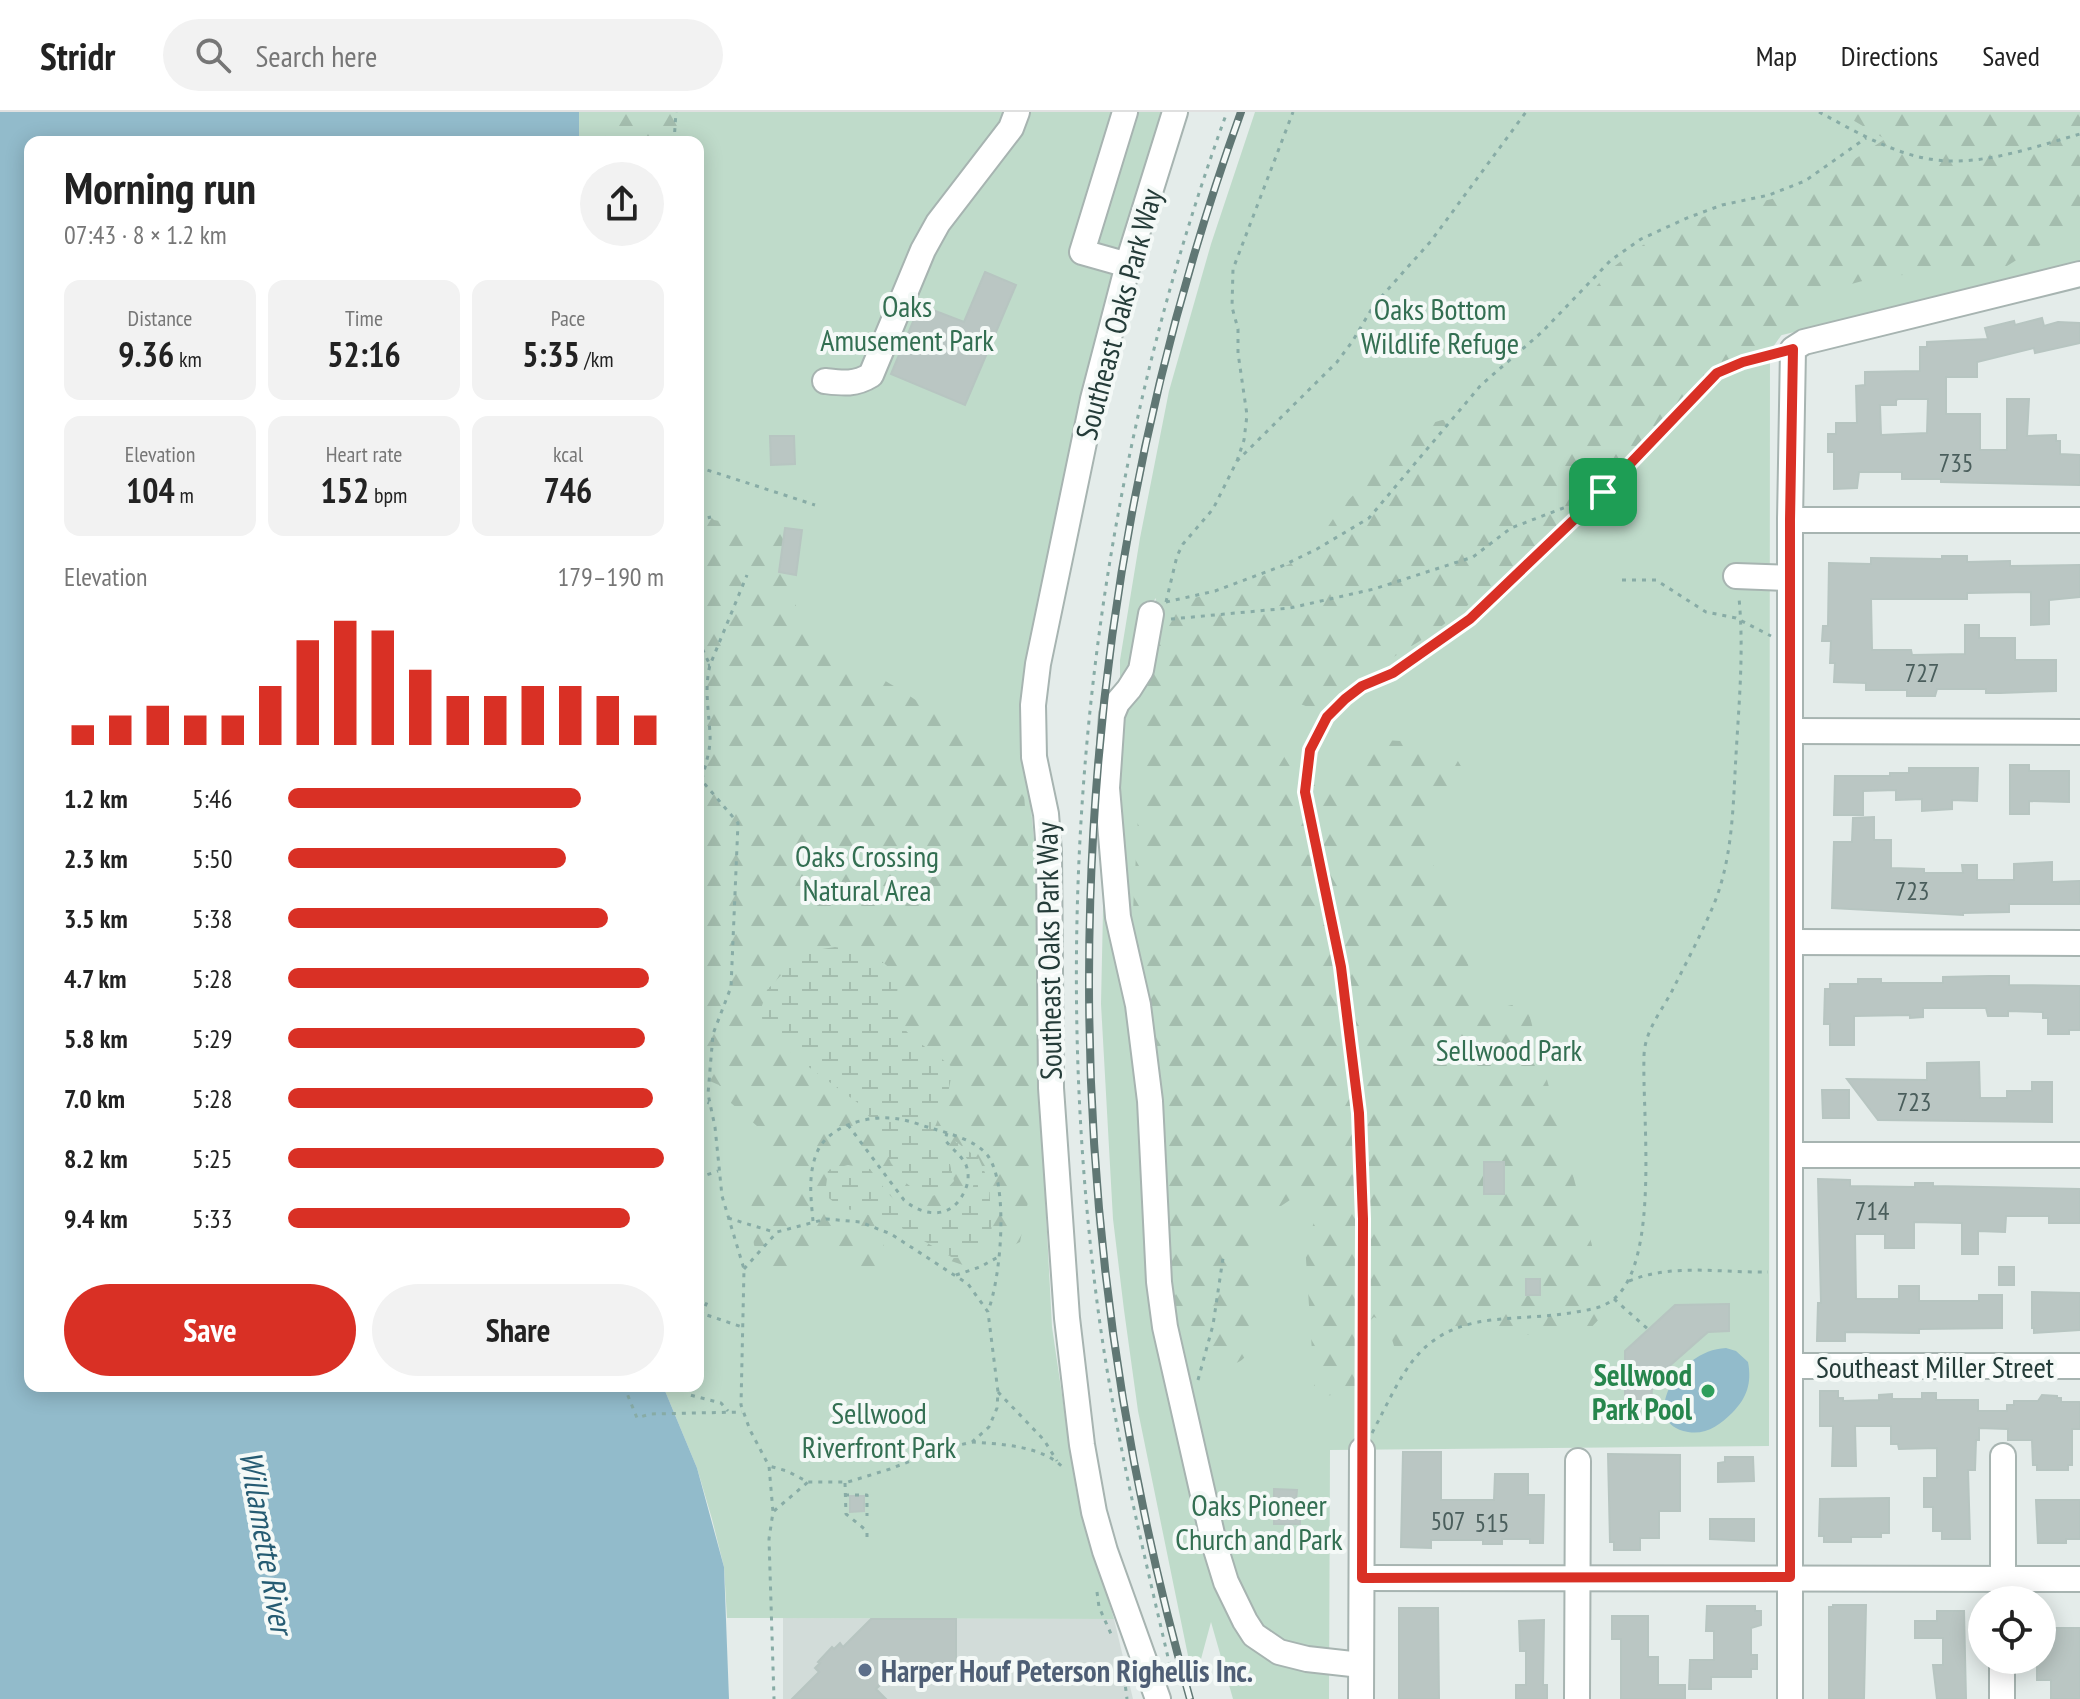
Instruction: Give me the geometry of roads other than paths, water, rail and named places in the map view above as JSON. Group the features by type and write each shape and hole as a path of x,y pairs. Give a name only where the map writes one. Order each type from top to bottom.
{"street":[{"path":"825,381 849,383 871,375 923,250 938,223 1006,136 1017,112"},
{"path":"1125,112 1082,252 1128,265"},
{"name":"Southeast Oaks Park Way","path":"1158,1699 1105,1551 1094,1512 1082,1445 1067,1318 1051,1088 1049,852 1046,814 1035,767 1033,720 1038,664 1078,461 1128,265 1175,112"},
{"path":"1790,1699 1790,520 1793,349 1804,342 2080,274"},
{"path":"1790,520 2080,520"},
{"path":"1736,576 1790,578"},
{"path":"1159,608 1141,670 1112,715 1107,788 1118,917 1138,1005 1150,1101 1159,1282 1165,1327 1214,1543 1226,1582 1245,1621 1254,1635 1279,1652 1307,1659 1361,1665"},
{"path":"1790,731 2080,732"},
{"path":"1790,942 2080,943"},
{"path":"1790,1155 2080,1155"},
{"name":"Southeast Miller Street","path":"1790,1366 2080,1366"},
{"path":"1361,1699 1362,1450"},
{"path":"2003,1456 2003,1586"},
{"path":"1577,1699 1578,1461"},
{"path":"1362,1578 1790,1577 1968,1588"},
{"path":"2031,1586 2080,1579"},
{"path":"2002,1674 2002,1699"}],"water":[{"name":"Willamette River","path":"0,112 579,112 579,136 24,136 24,1392 665,1392 697,1468 724,1567 729,1699 0,1699"},
{"name":"Sellwood Park Pool","path":"1726,1348 1736,1351 1748,1362 1749,1383 1741,1402 1723,1421 1707,1430 1695,1433 1673,1426 1666,1416 1665,1402 1679,1373 1708,1352"}],"railway":[{"path":"1190,1699 1142,1501 1109,1302 1092,1101 1090,901 1104,701 1134,503 1180,306 1241,112"}],"place":[{"name":"Sellwood Park Pool","path":"1708,1391"},
{"name":"Harper Houf Peterson Righellis Inc.","path":"865,1670"}],"park label":[{"name":"Oaks Amusement Park","path":"907,322"},
{"name":"Oaks Bottom Wildlife Refuge","path":"1440,325"},
{"name":"Oaks Crossing Natural Area","path":"867,872"},
{"name":"Sellwood Park","path":"1509,1049"},
{"name":"Sellwood Riverfront Park","path":"879,1429"},
{"name":"Oaks Pioneer Church and Park","path":"1259,1521"}]}
